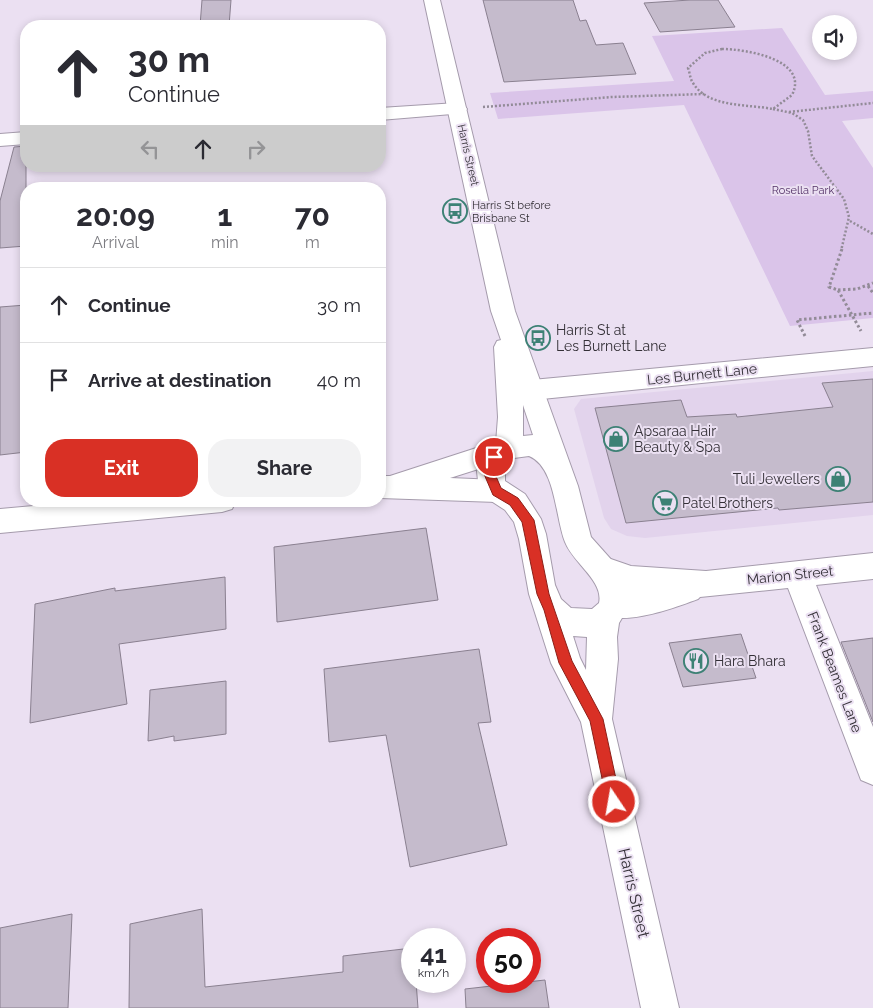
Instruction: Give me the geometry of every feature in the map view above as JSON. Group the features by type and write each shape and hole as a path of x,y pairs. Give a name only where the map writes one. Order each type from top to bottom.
{"main road":[{"name":"Harris Street","path":"432,0 503,311 532,390 580,544 605,570 614,589 602,637 604,659 596,719"},
{"path":"386,114 458,109"},
{"path":"0,140 20,138"},
{"name":"Harris Street","path":"503,311 511,417 505,449"},
{"name":"Les Burnett Lane","path":"532,390 818,362 869,348"},
{"path":"386,487 434,471 470,462 505,449 531,446 540,447 555,461"},
{"path":"386,487 497,491 490,474 490,465 494,457 505,449"},
{"name":"Harris Street","path":"497,491 514,501 528,520 543,594 550,610 566,663 596,719 660,1008"},
{"path":"0,521 155,507"},
{"name":"Marion Street","path":"605,570 631,579 706,584 873,566"},
{"name":"Frank Beames Lane","path":"798,575 873,768"},
{"name":"Marion Street","path":"550,610 565,621 592,623 609,612 665,598 706,584"}],"path":[{"path":"705,94 693,83 688,68 696,58 712,50 730,49 762,54 786,65 794,76 795,89 791,97 772,108"},
{"path":"458,109 612,97 705,94 732,103 772,108 798,115 804,121 811,156 837,186 848,205 850,221 828,287 838,290 873,284"},
{"path":"788,112 873,103"},
{"path":"850,221 873,234"},
{"path":"868,286 873,293"},
{"path":"838,290 869,348"},
{"path":"818,362 797,320 873,313"}],"shaded area":[{"path":"873,371 873,515 645,538 627,536 611,529 604,518 574,409 581,399"}],"green space":[{"name":"Rosella Park","path":"782,28 825,95 873,91 873,118 842,121 873,168 873,318 790,326 684,105 498,119 490,93 674,81 652,36"}],"building":[{"path":"202,0 231,0 229,20 200,20"},
{"path":"483,0 573,0 580,21 586,20 596,45 623,43 636,74 504,82"},
{"path":"718,0 735,27 660,32 644,3"},
{"path":"20,146 20,172 26,172 26,182 20,182 20,246 0,248 0,201 14,147"},
{"path":"20,305 20,453 0,455 0,307"},
{"path":"873,379 873,502 779,510 778,508 626,523 595,408 681,400 687,417 736,414 737,417 833,407 822,383"},
{"path":"426,528 438,600 277,622 274,547"},
{"path":"225,577 226,629 119,644 127,704 30,723 35,604 115,588 115,591"},
{"path":"741,634 756,678 683,687 669,643"},
{"path":"873,638 873,722 841,642"},
{"path":"479,649 491,722 478,723 507,845 410,867 386,735 329,742 324,669"},
{"path":"226,681 226,734 174,741 174,736 148,741 150,690"},
{"path":"202,909 205,987 343,972 343,956 401,949 401,993 417,993 418,1008 129,1008 130,924"},
{"path":"72,914 68,1008 0,1008 0,928"},
{"path":"541,980 545,980 549,1008 466,1008 466,989 476,988 476,993 541,993"}],"place":[{"name":"Harris St before Brisbane St","path":"455,211"},
{"name":"Harris St at Les Burnett Lane","path":"538,338"},
{"name":"Apsaraa Hair Beauty & Spa","path":"616,439"},
{"name":"Tuli Jewellers","path":"838,479"},
{"name":"Patel Brothers","path":"665,503"},
{"name":"Hara Bhara","path":"696,661"}],"route":[{"path":"494,457 490,465 492,482 497,491 514,501 528,520 543,594 550,610 566,663 596,719 614,802"}]}
